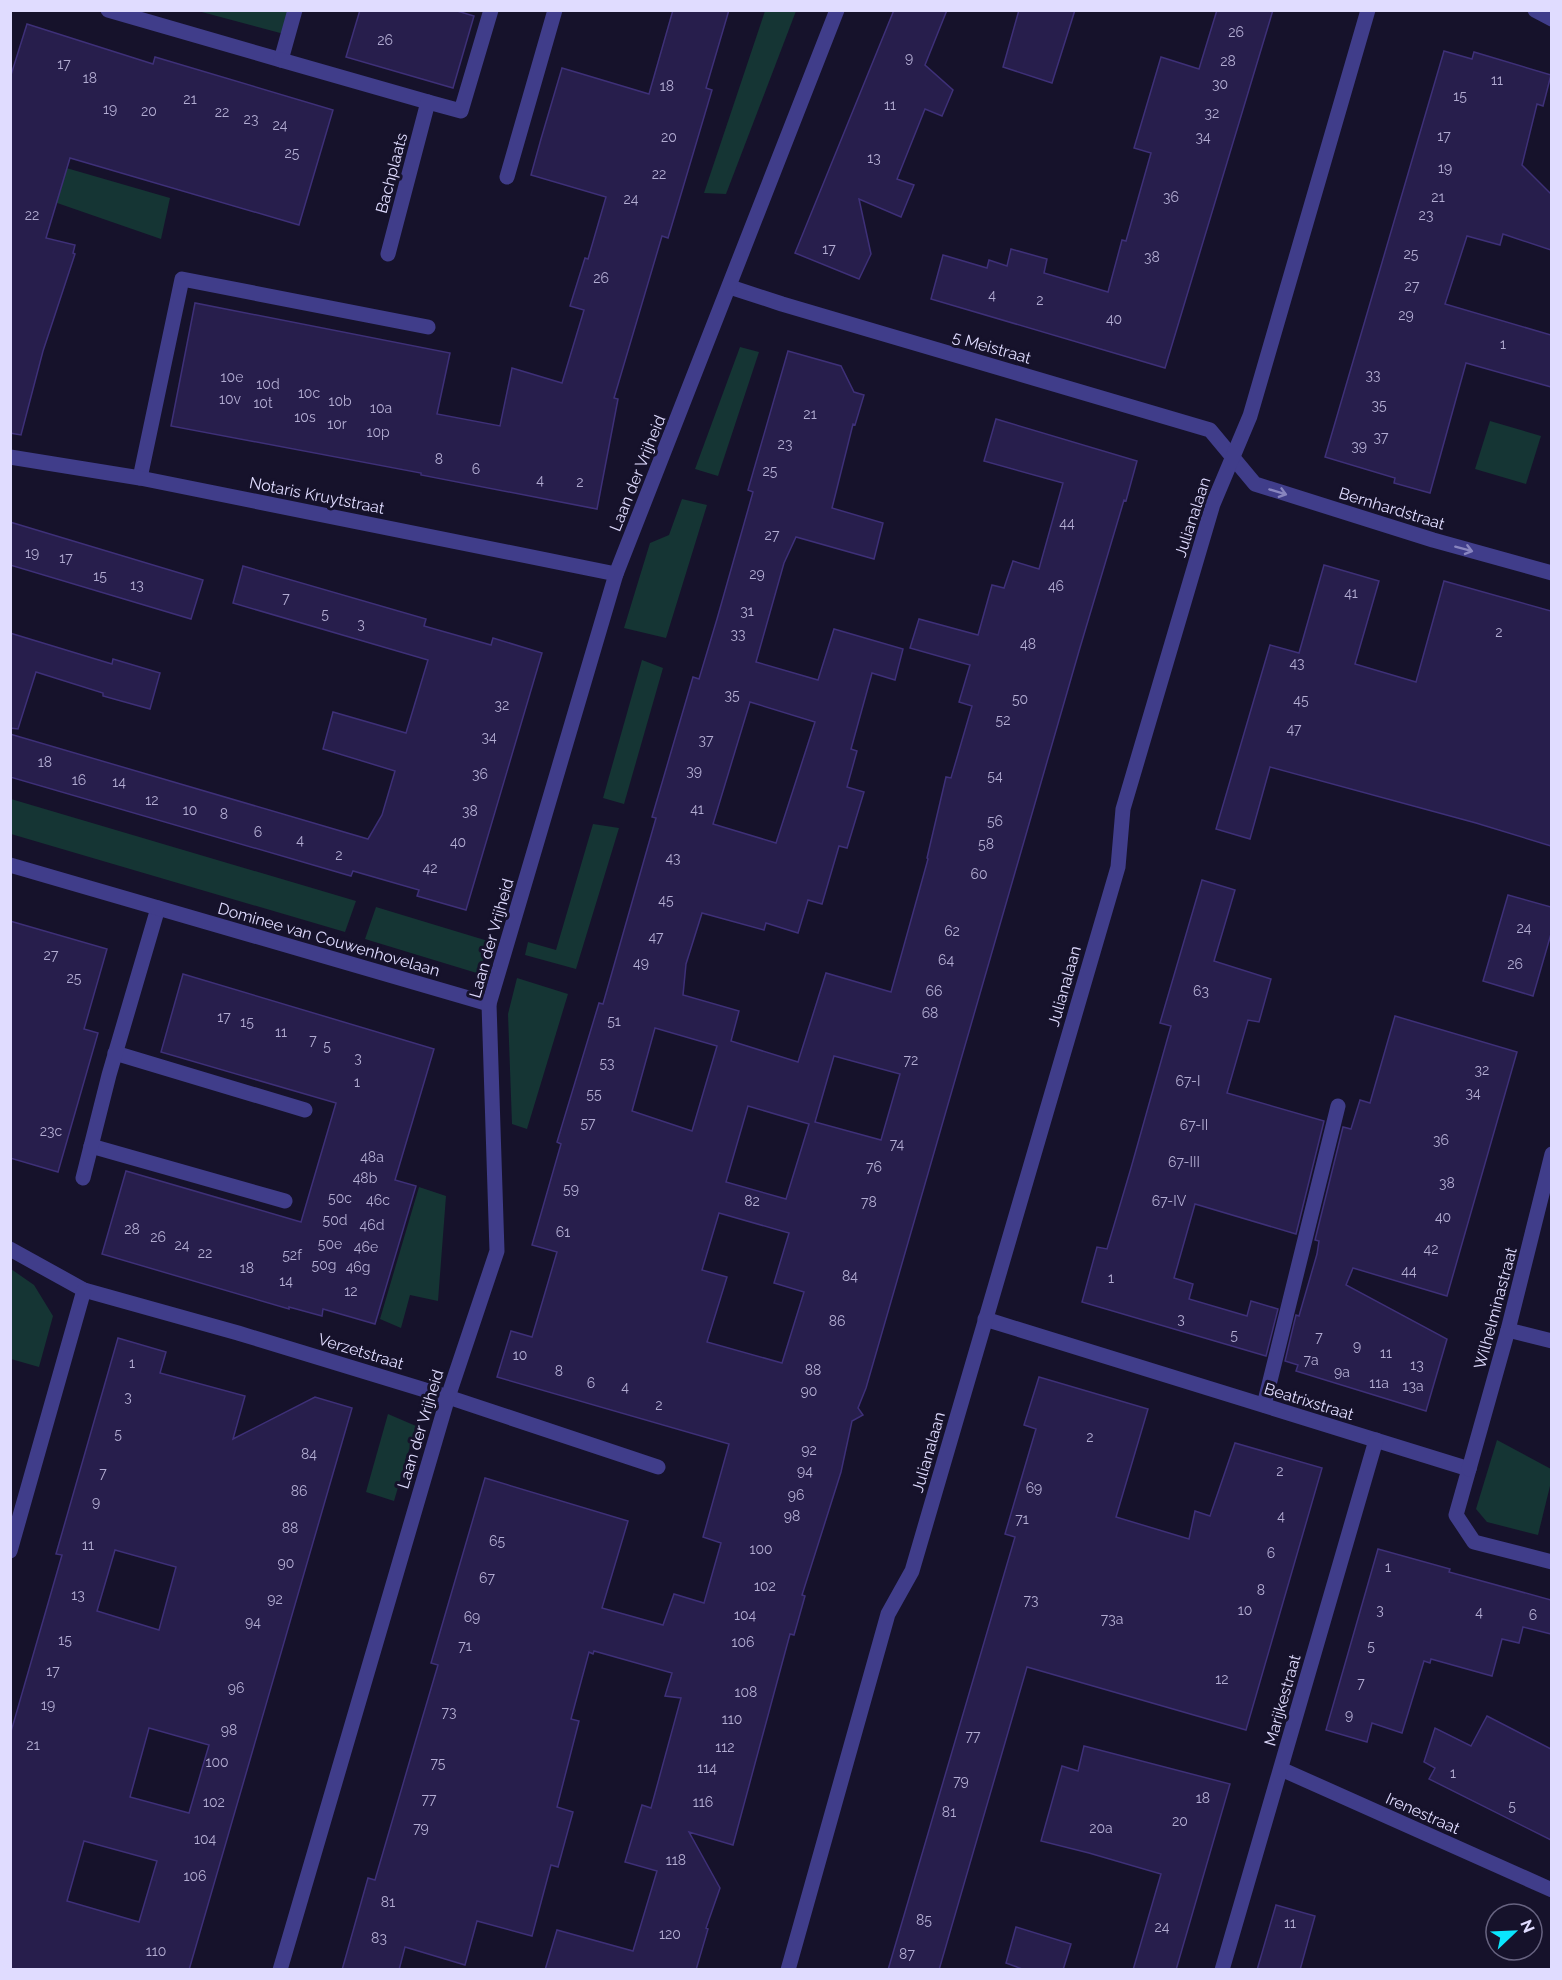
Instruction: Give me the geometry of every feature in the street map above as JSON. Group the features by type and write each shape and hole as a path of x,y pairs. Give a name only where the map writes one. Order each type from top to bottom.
{"street":[{"path":"108,10 461,111 491,10"},
{"path":"281,60 295,10"},
{"path":"507,177 555,10"},
{"name":"Laan der Vrijheid","path":"280,1970 448,1397 497,1251 489,1004 616,574 837,10"},
{"name":"Julianalaan","path":"788,1970 888,1614 912,1571 1118,867 1123,809 1213,504 1250,416 1368,10"},
{"path":"1535,10 1551,19"},
{"name":"Bachplaats","path":"388,254 428,102"},
{"path":"140,478 182,279 428,327"},
{"name":"5 Meistraat","path":"730,287 1210,430 1233,458"},
{"name":"Notaris Kruytstraat","path":"10,457 140,478 616,574"},
{"name":"Bernhardstraat","path":"1233,458 1255,484 1433,540 1551,573"},
{"name":"Dominee van Couwenhovelaan","path":"10,865 489,1004"},
{"path":"83,1178 115,1053 158,908"},
{"path":"115,1053 305,1110"},
{"path":"1264,1405 1338,1106"},
{"path":"91,1146 285,1200"},
{"name":"Wilhelminastraat","path":"1469,1469 1547,1193 1551,1154"},
{"name":"Verzetstraat","path":"10,1249 84,1290 238,1333 448,1397 658,1467"},
{"path":"10,1551 84,1290"},
{"name":"Beatrixstraat","path":"986,1319 1469,1469"},
{"path":"1508,1330 1551,1341"},
{"name":"Marijkestraat","path":"1222,1970 1376,1440"},
{"path":"1469,1469 1456,1515 1474,1542 1551,1562"},
{"name":"Irenestraat","path":"1281,1769 1551,1890"}],"green space":[{"path":"198,11 290,11 284,34"},
{"path":"765,11 796,11 726,194 704,193"},
{"path":"11,152 170,198 161,239 11,187"},
{"path":"740,347 759,352 718,476 695,469"},
{"path":"1490,421 1541,436 1526,484 1475,469"},
{"path":"682,499 707,505 666,638 624,628 650,543 669,535"},
{"path":"642,660 663,668 624,804 603,798"},
{"path":"10,799 356,901 345,932 11,834"},
{"path":"593,824 619,828 576,969 525,955 528,942 556,950"},
{"path":"376,907 488,941 480,974 365,939"},
{"path":"517,978 568,994 527,1129 512,1124 508,1014"},
{"path":"419,1187 446,1196 438,1301 410,1295 401,1328 380,1319"},
{"path":"11,1269 34,1285 53,1316 39,1367 11,1359"},
{"path":"388,1414 416,1426 394,1501 366,1492"},
{"path":"1497,1440 1551,1469 1551,1482 1538,1535 1487,1522 1476,1509"}],"building":[{"path":"360,10 454,10 474,16 453,88 346,57"},
{"path":"673,10 729,10 706,88 712,90 668,238 662,236 614,398 618,399 597,509 171,426 195,303 450,353 437,414 500,426 512,368 562,383 584,310 570,306 585,258 588,259 606,197 531,175 562,68 649,94"},
{"path":"894,10 947,10 925,65 953,90 942,116 925,109 897,179 914,185 901,217 859,199 871,254 859,279 795,253"},
{"path":"1019,10 1075,10 1052,83 1003,67"},
{"path":"1217,10 1273,10 1165,368 931,299 943,255 987,268 989,260 1007,266 1011,249 1047,259 1044,273 1108,292 1122,240 1126,241 1151,153 1134,148 1161,57 1199,69"},
{"path":"27,24 153,64 155,57 333,110 299,225 70,158 46,238 75,245 73,253 75,254 43,351 21,435 10,433 10,78"},
{"path":"1444,51 1472,59 1474,52 1551,75 1543,106 1537,104 1522,165 1551,194 1551,250 1503,234 1500,245 1467,236 1445,304 1551,335 1551,387 1466,363 1430,493 1394,483 1395,478 1325,457"},
{"path":"788,351 841,366 854,392 864,395 855,425 853,424 832,508 883,523 874,559 796,537 784,563 756,662 818,680 834,629 903,649 895,680 872,673 851,749 857,751 847,787 864,792 847,848 839,846 822,904 808,900 798,933 766,923 764,930 702,913 686,964 683,995 739,1011 731,1041 798,1062 826,973 891,992 928,859 946,777 951,778 972,706 959,702 970,665 910,648 919,619 978,635 992,585 1004,588 1013,561 1039,569 1063,483 984,461 996,419 1137,461 1079,651 866,1388 858,1408 863,1415 852,1421 841,1472 802,1595 805,1596 794,1635 790,1634 733,1845 689,1832 720,1888 706,1928 708,1929 696,1970 545,1970 557,1930 633,1951 657,1871 625,1862 642,1805 651,1808 681,1698 665,1696 672,1673 594,1651 593,1654 589,1652 571,1719 579,1721 557,1807 573,1812 558,1867 551,1865 532,1936 477,1921 465,1965 405,1947 399,1970 342,1970 368,1878 375,1880 438,1665 431,1663 485,1478 628,1521 602,1608 663,1625 674,1594 704,1603 721,1543 703,1537 729,1444 497,1377 511,1331 532,1337 557,1252 532,1245 561,1144 557,1142 599,1003 603,1004 656,818 652,817 693,677 699,679 717,619 753,492 748,490","holes":["750,702 815,722 776,843 713,824","655,1028 717,1046 692,1131 632,1111","834,1056 900,1074 881,1140 815,1122","748,1106 809,1124 786,1199 726,1182","719,1213 789,1233 774,1283 804,1292 782,1363 707,1342 727,1277 702,1270"]},
{"path":"10,522 203,580 191,619 10,565"},
{"path":"1324,565 1379,581 1355,664 1416,682 1444,581 1551,611 1551,846 1476,823 1270,767 1250,839 1216,829 1270,645 1299,653"},
{"path":"243,566 426,619 424,626 491,645 493,638 542,653 466,910 417,896 419,890 353,871 351,876 10,777 10,734 368,839 382,815 395,771 323,749 333,712 406,733 428,660 233,603"},
{"path":"10,633 112,664 113,659 160,673 150,709 103,696 103,693 36,672 18,729 10,728"},
{"path":"1202,880 1235,890 1214,961 1271,979 1259,1022 1248,1020 1227,1093 1324,1121 1296,1234 1195,1204 1174,1278 1193,1284 1189,1299 1247,1316 1251,1301 1278,1309 1266,1356 1082,1302 1097,1247 1107,1249 1131,1168 1171,1026 1160,1023"},
{"path":"1508,895 1551,907 1551,934 1533,996 1483,981"},
{"path":"10,921 107,949 84,1029 98,1033 58,1172 10,1158"},
{"path":"183,974 434,1049 395,1180 416,1186 375,1324 323,1309 322,1316 289,1307 289,1309 102,1254 126,1171 301,1222 336,1103 161,1052"},
{"path":"1395,1016 1517,1052 1447,1296 1353,1268 1346,1285 1447,1339 1426,1411 1296,1371 1298,1365 1285,1361 1296,1315 1299,1316 1317,1254 1319,1241 1315,1240 1343,1127 1351,1129 1360,1100 1370,1103"},
{"path":"118,1338 166,1352 160,1373 245,1396 233,1439 315,1397 352,1408 189,1970 10,1970 10,1735 62,1555 56,1554","holes":["115,1550 176,1567 159,1630 97,1611","149,1728 209,1745 189,1813 130,1797","84,1841 157,1861 139,1922 67,1901"]},
{"path":"1039,1377 1148,1409 1116,1517 1189,1539 1195,1511 1210,1516 1235,1443 1322,1468 1246,1730 1027,1667 939,1970 888,1970 1015,1537 1005,1534 1036,1429 1024,1425"},
{"path":"1378,1549 1450,1569 1449,1572 1551,1600 1551,1634 1523,1627 1519,1643 1502,1639 1492,1676 1431,1659 1430,1663 1424,1661 1402,1733 1372,1723 1367,1742 1326,1730"},
{"path":"1487,1716 1551,1749 1551,1840 1429,1779 1435,1768 1424,1762 1435,1728 1471,1746"},
{"path":"1084,1746 1230,1784 1176,1970 1133,1970 1161,1874 1041,1841 1062,1766 1078,1771"},
{"path":"1276,1905 1315,1916 1300,1970 1257,1970"},
{"path":"1016,1927 1071,1944 1063,1970 1025,1970 1006,1963"}]}
